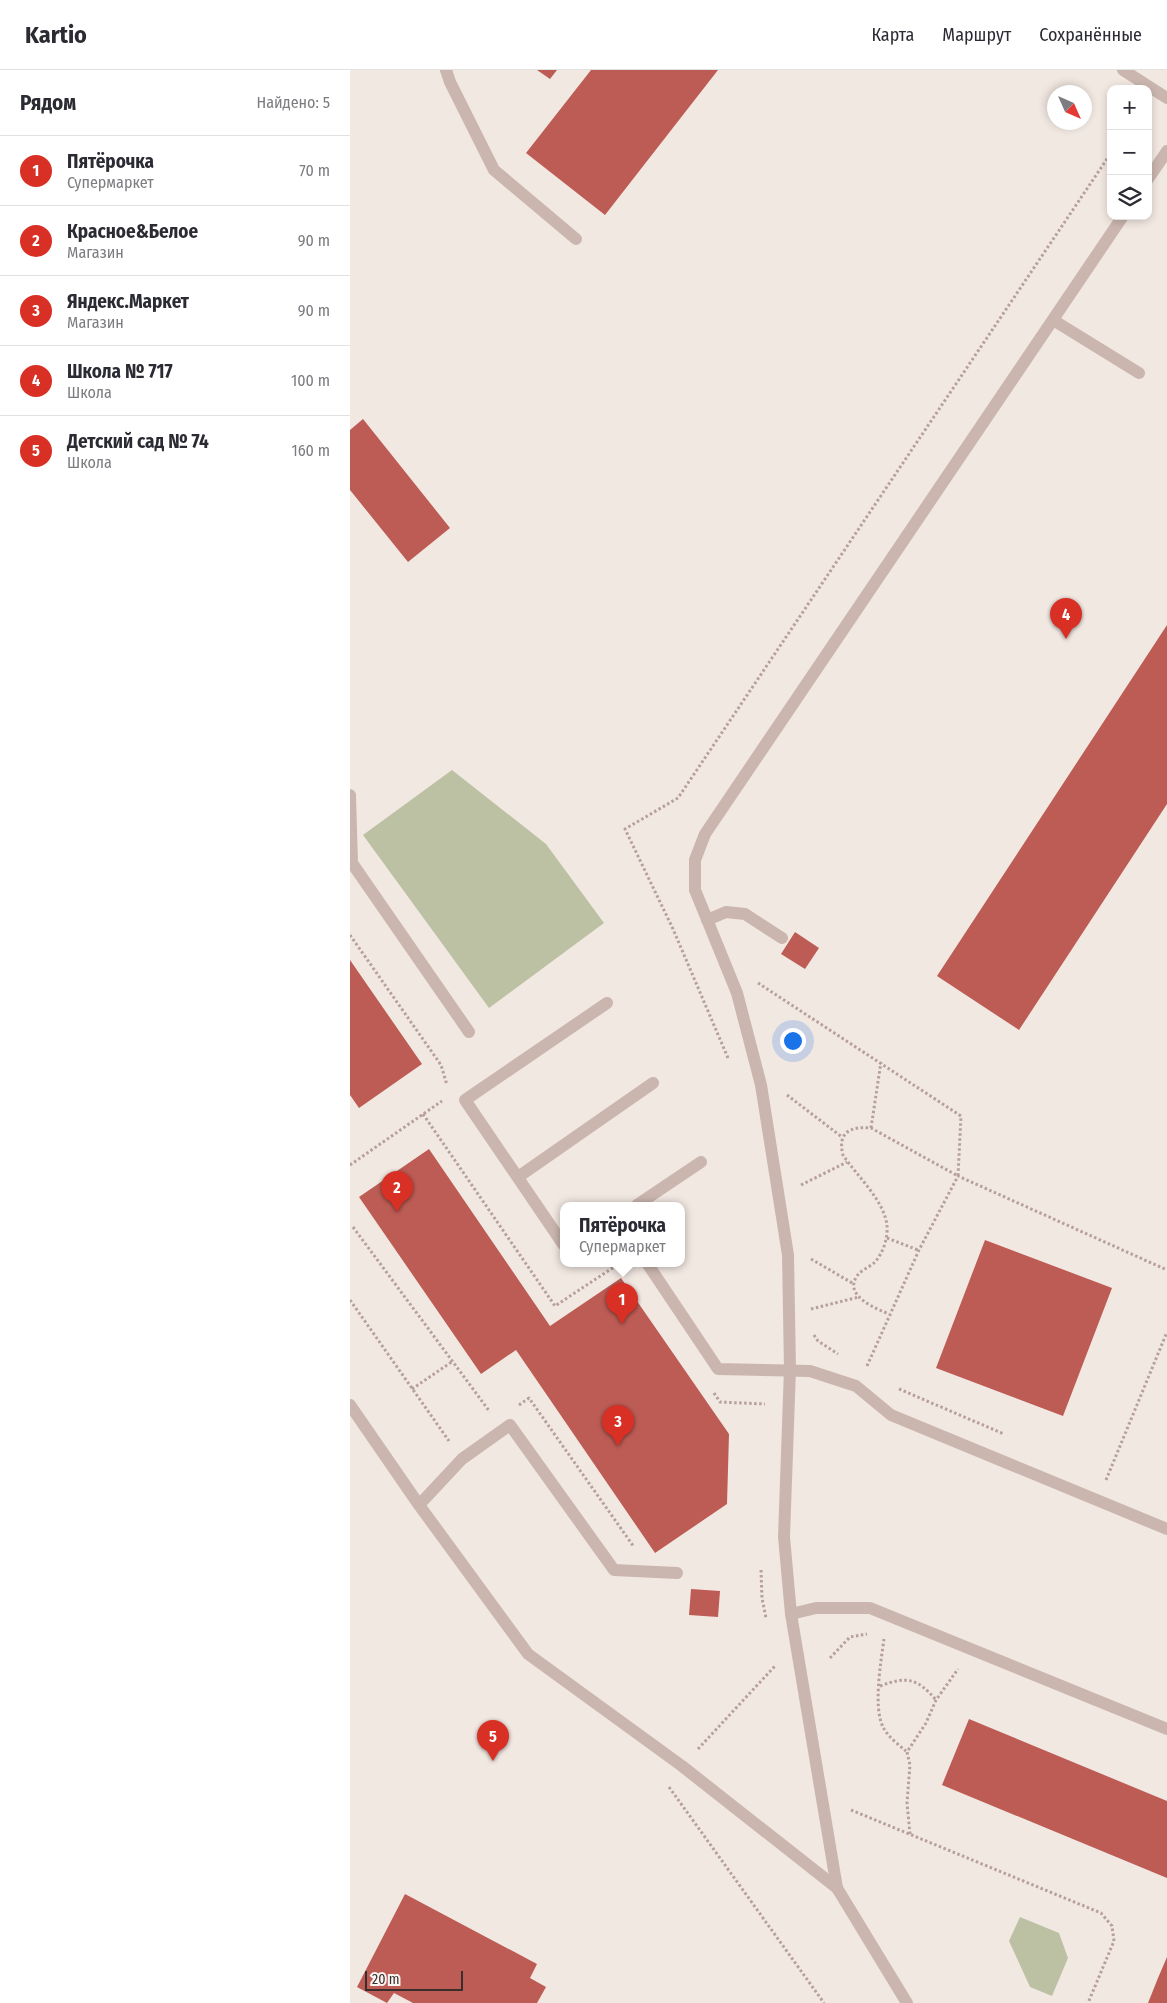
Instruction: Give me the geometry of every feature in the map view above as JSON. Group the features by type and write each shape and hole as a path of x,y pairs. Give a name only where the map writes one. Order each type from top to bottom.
{"street":[{"path":"446,70 450,82 494,170 576,239"},
{"path":"1123,70 1167,98"},
{"path":"1151,175 1167,151"},
{"path":"837,1888 791,1614 784,1536 790,1369 788,1256 761,1086 737,993 695,890 694,860 705,834 1120,220"},
{"path":"1053,320 1139,373"},
{"path":"350,795 352,863 469,1032"},
{"path":"707,920 726,912 745,914 782,938"},
{"path":"560,1240 465,1100 607,1003"},
{"path":"518,1178 653,1083"},
{"path":"641,1202 701,1162"},
{"path":"650,1267 718,1369 790,1369 810,1371 856,1386 891,1415 1167,1529"},
{"path":"350,1405 419,1505 528,1654 682,1766 837,1888 907,2003"},
{"path":"419,1505 462,1459 510,1425 614,1570 677,1573"},
{"path":"791,1614 816,1608 870,1608 1167,1729"}],"path":[{"path":"350,935 441,1065 450,1096"},
{"path":"756,981 961,1116 958,1176 919,1250 864,1374 856,1386"},
{"path":"871,1128 881,1062"},
{"path":"779,1089 842,1137"},
{"path":"350,1165 450,1096 465,1100"},
{"path":"423,1114 555,1306 614,1267"},
{"path":"890,1314 867,1304 859,1297 854,1284 857,1276 874,1262 881,1253 886,1238 887,1225 884,1212 843,1155 841,1147 842,1137 850,1130 859,1126 871,1128 958,1176 1167,1270"},
{"path":"799,1186 847,1162"},
{"path":"353,1227 491,1413"},
{"path":"886,1238 919,1250"},
{"path":"809,1258 854,1284"},
{"path":"810,1309 859,1297"},
{"path":"350,1300 462,1459"},
{"path":"810,1331 818,1341 844,1356"},
{"path":"1097,1501 1167,1332"},
{"path":"412,1390 453,1362"},
{"path":"891,1386 1008,1435"},
{"path":"1107,1477 1115,1481"},
{"path":"884,1638 879,1675 878,1705 883,1726 895,1742 907,1752 910,1765 907,1803 910,1834"},
{"path":"907,1752 926,1723 936,1700 958,1669"},
{"path":"880,1686 898,1680 911,1679 926,1689 936,1700"},
{"path":"666,1784 824,2003"},
{"path":"851,1810 1101,1913 1112,1926 1114,1942 1088,2003"}],"green space":[{"path":"452,770 546,844 604,923 489,1008 363,835"},
{"path":"1020,1917 1059,1933 1068,1958 1052,1996 1030,1987 1009,1941"}],"building":[{"path":"537,70 557,70 550,79"},
{"path":"591,70 718,70 605,215 526,153"},
{"path":"363,419 450,528 408,562 350,490 350,430"},
{"path":"1167,625 1167,804 1019,1030 937,976"},
{"path":"795,932 819,948 805,969 781,954"},
{"path":"350,960 422,1064 359,1108 350,1095"},
{"path":"429,1149 550,1326 621,1278 729,1434 727,1504 655,1553 516,1350 481,1374 359,1197"},
{"path":"985,1240 1112,1288 1063,1416 936,1368"},
{"path":"691,1589 720,1591 718,1617 689,1615"},
{"path":"969,1719 1167,1801 1167,1878 942,1785"},
{"path":"405,1894 537,1964 530,1978 546,1987 537,2003 413,2003 394,1993 387,2003 357,1987"},
{"path":"1167,1957 1167,2003 1148,2003 1158,1978"}],"place":[{"name":"Школа № 717","path":"1066,639"},
{"name":"Красное&Белое","path":"397,1212"},
{"name":"Пятёрочка","path":"622,1324"},
{"name":"Яндекс.Маркет","path":"618,1446"},
{"name":"Детский сад № 74","path":"493,1761"}]}
